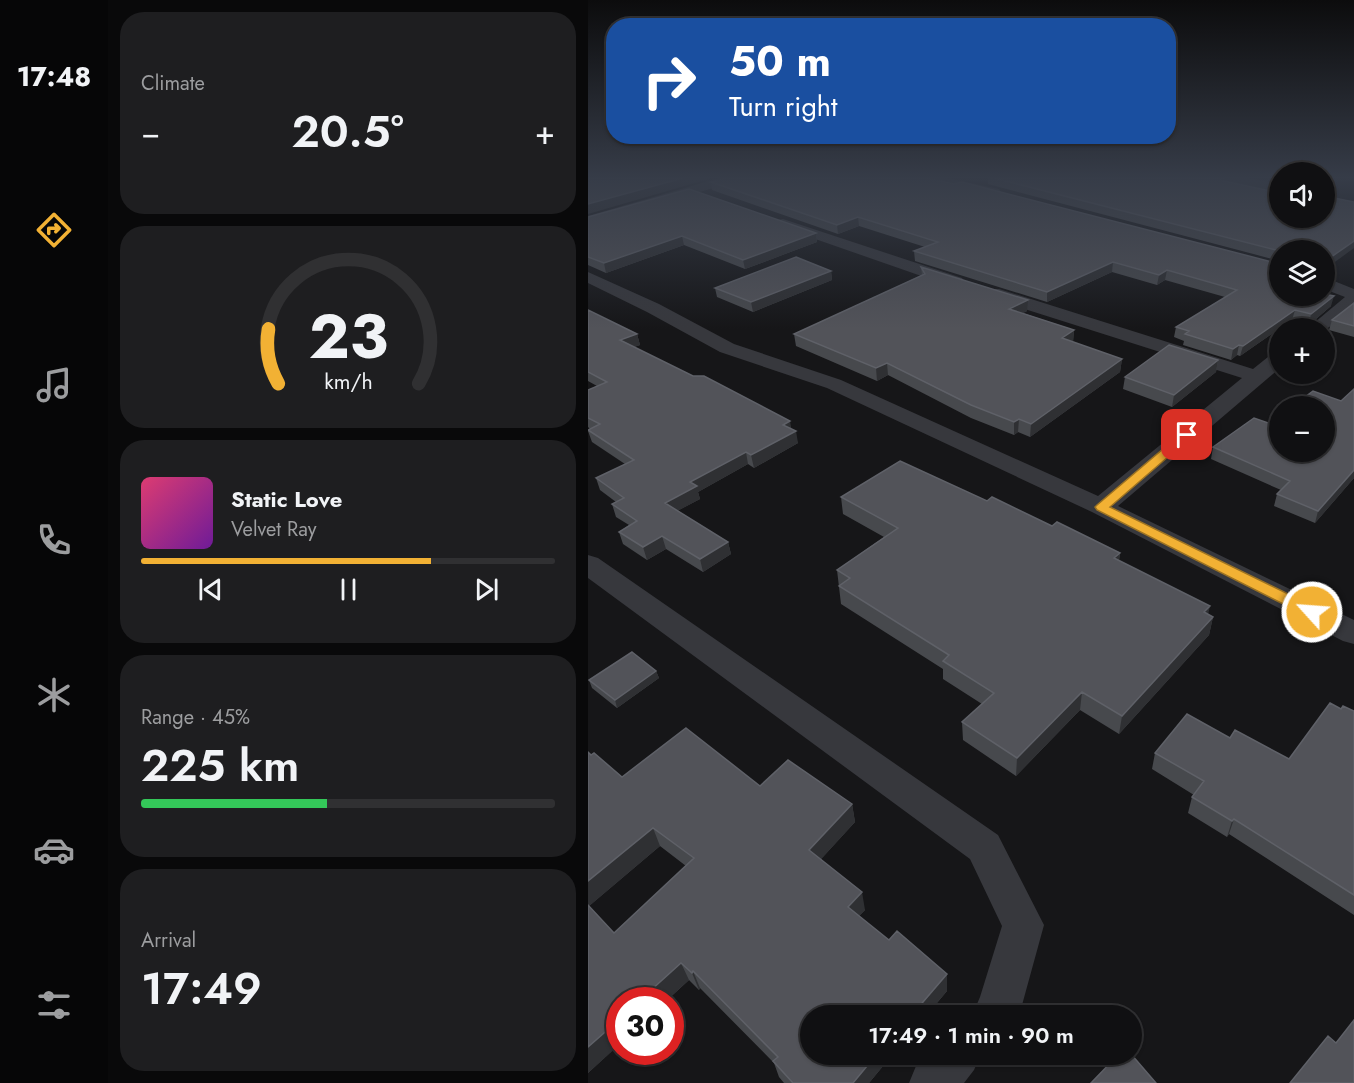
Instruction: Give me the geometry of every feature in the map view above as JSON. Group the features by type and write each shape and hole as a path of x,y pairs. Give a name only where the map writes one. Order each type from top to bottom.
{"street":[{"path":"800,229 899,263 1255,376"},
{"path":"588,277 653,308 727,348 834,384 1101,507 1354,633"},
{"path":"1335,277 1354,279"},
{"path":"1335,287 1354,295"},
{"path":"1330,318 1354,299"},
{"path":"1101,507 1269,365"},
{"path":"588,564 984,848 1023,925 1000,1005"},
{"path":"933,1083 949,1065"}],"building":[{"path":"588,229 803,229 816,233 743,260 682,236 604,263 588,257"},
{"path":"895,229 1142,229 1269,261 1269,306 1321,306 1311,314 1295,310 1283,318 1269,318 1269,328 1243,346 1239,345 1233,349 1185,334 1189,331 1176,327 1237,290 1167,270 1159,275 1113,262 1047,292 914,251 938,242"},
{"path":"1192,229 1354,229 1354,241 1335,254 1335,240 1269,240 1269,248"},
{"path":"796,257 831,271 751,302 715,288"},
{"path":"921,267 1028,300 1009,309 1074,330 1062,338 1122,359 1031,424 1019,419 1014,422 971,405 887,363 876,368 794,334 925,274"},
{"path":"1354,303 1354,326 1335,321 1335,318"},
{"path":"588,310 637,334 620,340 693,376 704,376 790,421 783,425 796,431 751,455 746,452 690,482 697,486 665,503 728,542 700,559 662,536 643,547 619,532 637,521 612,504 624,498 596,478 634,460 588,430 600,424 588,418 588,390 607,382 588,372"},
{"path":"1169,345 1218,360 1174,395 1125,377"},
{"path":"1354,389 1354,470 1318,511 1277,494 1290,481 1213,447 1254,418 1269,423 1269,462 1335,462 1335,399 1341,401"},
{"path":"1313,391 1327,396 1306,396"},
{"path":"900,461 987,501 992,497 1052,526 1057,522 1120,553 1114,558 1210,606 1204,612 1213,617 1122,716 1082,692 1017,758 962,722 994,693 943,661 949,655 839,586 850,578 837,570 898,528 841,497"},
{"path":"632,652 656,671 615,700 589,680"},
{"path":"1330,703 1341,709 1343,706 1354,711 1354,895 1234,819 1232,821 1192,797 1204,781 1155,753 1187,714 1230,738 1235,730 1289,759"},
{"path":"686,728 760,786 788,760 852,804 809,850 862,892 848,907 889,940 897,931 947,974 920,1005 800,1005 800,1065 868,1065 853,1083 793,1083 773,1061 778,1057 693,971 692,973 681,963 654,987 606,987 606,1031 588,1047 588,905 614,933 694,858 653,828 588,881 588,752 591,755 594,753 622,777"},
{"path":"1354,1020 1354,1083 1290,1083 1328,1036 1336,1043"},
{"path":"1108,1065 1140,1065 1156,1083 1091,1083"}],"route":[{"path":"1187,435 1101,507 1312,612"}]}
